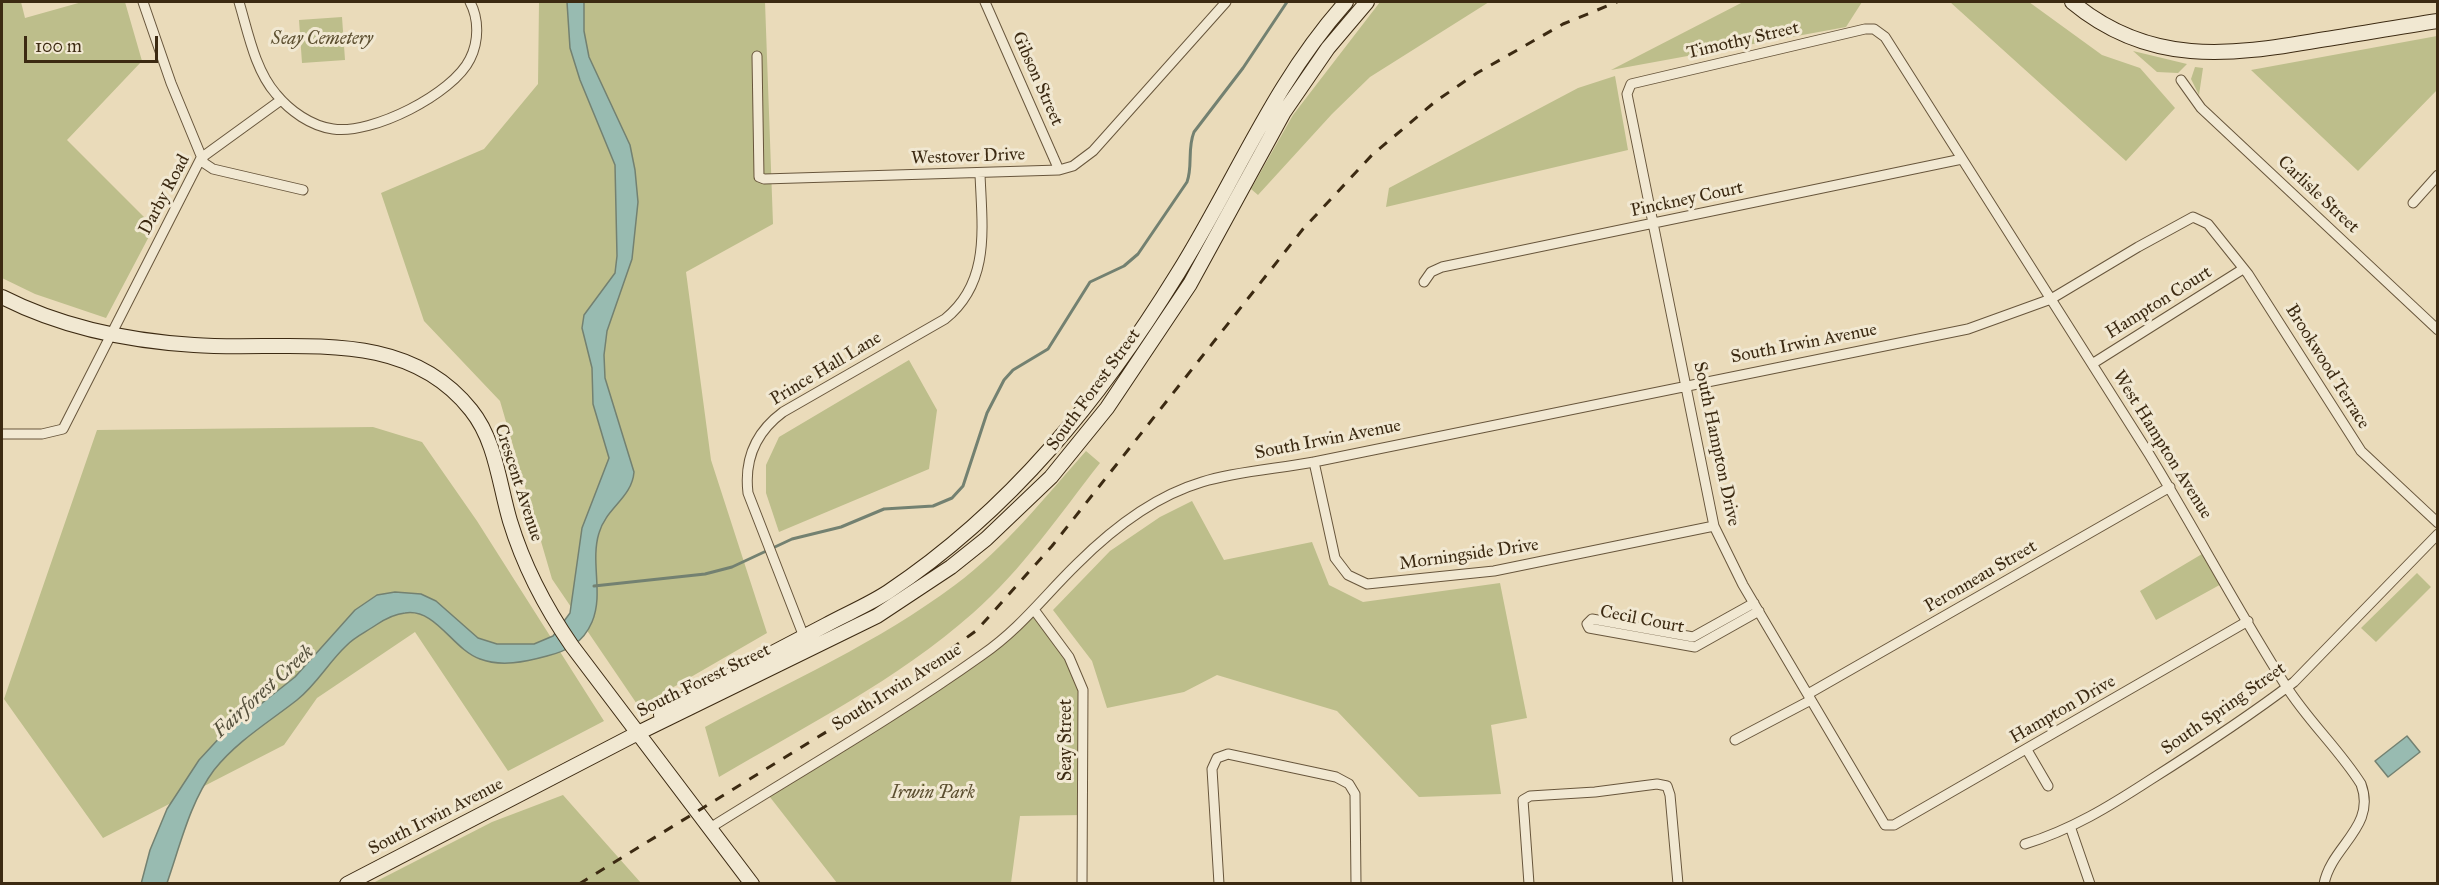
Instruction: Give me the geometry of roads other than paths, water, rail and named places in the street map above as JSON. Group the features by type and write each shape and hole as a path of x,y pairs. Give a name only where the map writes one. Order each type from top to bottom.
{"street":[{"path":"143,2 201,158 213,169 303,190"},
{"path":"239,2 256,56 270,86 281,100 309,121 332,129 369,127 405,112 446,85 467,64 473,52 477,34 475,15 470,2"},
{"name":"Gibson Street","path":"985,2 1059,170"},
{"name":"Westover Drive","path":"758,56 759,177 775,179 1059,170 1073,165 1093,152 1226,2"},
{"name":"South Forest Street","path":"638,733 675,704 885,594 924,567 996,506 1062,438 1119,364 1155,311 1196,243 1271,104 1310,46 1346,2"},
{"name":"South Forest Street","path":"638,733 812,650 877,616 951,567 1019,509 1080,444 1107,408 1184,294 1290,104 1328,48 1367,2"},
{"path":"2072,2 2088,6 2150,44 2215,54 2267,49 2438,21"},
{"name":"Timothy Street","path":"1627,94 1628,88 1636,81 1874,28"},
{"name":"West Hampton Avenue","path":"1874,28 1885,37 2170,487 2286,688 2357,776 2365,792 2363,819 2330,867 2324,884"},
{"name":"Carlisle Street","path":"2181,80 2201,108 2438,330"},
{"name":"South Hampton Drive","path":"1627,94 1714,526 1756,607 1881,822 1885,825 1894,825"},
{"name":"Darby Road","path":"2,434 42,434 63,429 201,158 281,100"},
{"name":"Pinckney Court","path":"1424,282 1431,272 1442,267 1962,159"},
{"name":"Prince Hall Lane","path":"812,650 802,637 752,504 747,481 749,458 759,437 783,412 945,319 963,303 975,281 981,257 980,174"},
{"path":"2412,203 2438,175"},
{"name":"South Irwin Avenue","path":"710,828 952,676 1008,636 1035,611 1077,563 1100,543 1155,504 1186,488 1214,478 1314,462 1950,333 2051,299 2186,219 2200,218"},
{"name":"Brookwood Terrace","path":"2200,218 2208,224 2243,269 2361,451 2438,523"},
{"name":"Hampton Court","path":"2092,364 2243,269"},
{"name":"Crescent Avenue","path":"2,297 58,320 112,334 203,346 348,347 389,355 424,370 456,393 480,424 491,451 518,544 545,606 584,662 752,884"},
{"name":"Morningside Drive","path":"1314,462 1335,558 1348,575 1367,584 1494,571 1714,526"},
{"name":"Peronneau Street","path":"1735,740 2170,487"},
{"name":"South Spring Street","path":"2025,844 2071,829 2207,745 2286,688 2438,534"},
{"name":"Cecil Court","path":"1694,642 1592,619 1587,624 1589,628 1694,642 1756,607"},
{"name":"Seay Street","path":"1035,611 1069,657 1083,690 1082,884"},
{"name":"Hampton Drive","path":"1894,825 2248,621"},
{"name":"South Irwin Avenue","path":"347,884 638,733"},
{"path":"2027,750 2048,786"},
{"path":"1219,884 1212,769 1217,758 1228,754 1336,777 1349,784 1356,802 1356,884"},
{"path":"1529,884 1523,800 1530,796 1595,792 1657,784 1667,786 1678,884"},
{"path":"2071,829 2090,884"}],"water":[{"path":"567,2 584,2 584,31 589,57 630,145 638,202 632,259 607,331 604,355 605,378 634,472 629,489 602,524 599,533 596,555 597,600 592,622 579,641 568,649 522,662 496,663 470,654 435,623 416,613 401,614 383,621 349,643 304,694 243,741 223,760 198,796 167,883 141,884 150,850 167,809 199,760 223,734 295,677 355,610 377,595 395,592 421,594 436,601 478,638 497,644 534,644 553,636 570,613 582,528 609,458 593,404 592,368 582,328 584,315 615,273 617,256 615,165 580,80 570,48"},
{"path":"2407,736 2420,752 2388,777 2375,761"}],"waterway":[{"path":"594,586 705,574 732,567 792,539 841,527 884,509 933,506 952,498 963,486 987,413 1004,380 1013,370 1048,349 1090,282 1124,266 1138,254 1187,182 1194,132 1243,68 1287,2"}],"railway":[{"path":"579,884 901,686 977,630 1052,546 1303,229 1372,155 1436,101 1477,73 1563,24 1617,2"}],"park label":[{"name":"Seay Cemetery","path":"322,40"},
{"name":"Irwin Park","path":"933,794"}],"water label":[{"name":"Fairforest Creek","path":"264,692"}]}
